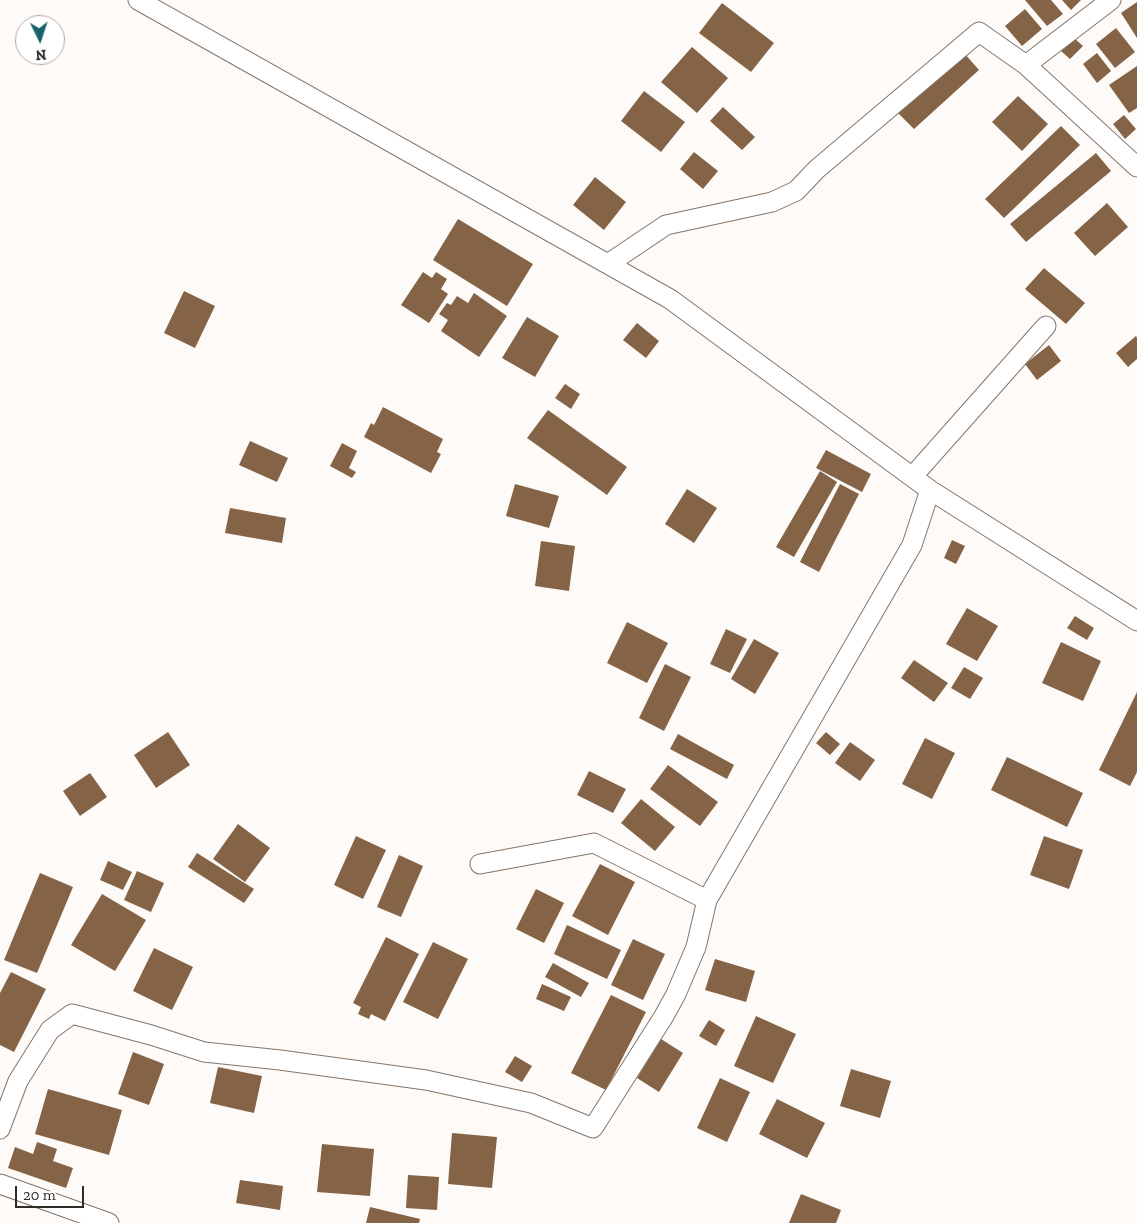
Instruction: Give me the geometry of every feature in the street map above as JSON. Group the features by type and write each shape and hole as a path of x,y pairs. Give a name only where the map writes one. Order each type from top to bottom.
{"street":[{"path":"138,0 670,299 930,490 1137,621"},
{"path":"1026,65 1111,0"},
{"path":"608,264 666,224 772,202 796,190 817,169 979,32 1026,65 1137,167"},
{"path":"912,477 1046,326"},
{"path":"0,1129 18,1081 50,1030 72,1014 151,1035 204,1052 280,1060 426,1080 531,1102 593,1128 676,994 696,947 707,900 912,545 930,490"},
{"path":"480,864 594,843 707,900"},
{"path":"0,1184 109,1223"}],"building":[{"path":"1025,0 1051,0 1063,14 1047,26"},
{"path":"1062,0 1081,0 1071,10"},
{"path":"1137,2 1137,38 1121,13"},
{"path":"722,3 774,43 751,72 699,33"},
{"path":"1025,9 1042,29 1022,46 1005,26"},
{"path":"1116,28 1135,52 1115,68 1096,44"},
{"path":"1074,38 1083,46 1070,59 1061,51"},
{"path":"692,47 728,78 697,113 661,82"},
{"path":"964,53 979,70 914,129 898,113"},
{"path":"1097,53 1111,71 1097,83 1083,64"},
{"path":"1137,66 1137,108 1129,113 1109,85"},
{"path":"644,91 685,122 661,152 621,121"},
{"path":"1018,96 1048,124 1022,151 992,122"},
{"path":"723,107 755,137 742,150 710,121"},
{"path":"1124,115 1136,129 1125,139 1113,124"},
{"path":"1061,126 1080,145 1004,218 985,199"},
{"path":"694,152 718,171 703,189 680,169"},
{"path":"1096,153 1111,171 1026,242 1010,224"},
{"path":"595,177 626,202 604,230 573,205"},
{"path":"1107,203 1128,227 1095,256 1074,233"},
{"path":"458,219 533,264 507,306 433,260"},
{"path":"1044,268 1085,303 1066,324 1025,289"},
{"path":"423,272 432,278 436,272 447,279 441,289 448,294 429,323 401,305"},
{"path":"184,291 215,306 195,348 164,333"},
{"path":"474,293 507,316 479,357 441,331 448,320 439,314 447,303 451,305 457,296 468,303"},
{"path":"527,317 559,336 535,377 502,358"},
{"path":"637,323 659,341 646,358 623,340"},
{"path":"1136,336 1137,359 1128,367 1116,353"},
{"path":"1049,345 1061,361 1037,380 1025,364"},
{"path":"565,384 580,394 571,409 555,398"},
{"path":"383,407 443,439 437,452 441,454 431,473 364,437 371,423 374,425"},
{"path":"548,410 627,467 607,495 527,438"},
{"path":"250,441 288,458 277,482 239,465"},
{"path":"342,443 357,451 349,468 356,472 352,478 330,466"},
{"path":"826,450 871,474 862,492 816,468"},
{"path":"820,471 837,482 794,557 776,547"},
{"path":"515,484 559,496 549,528 506,516"},
{"path":"840,484 859,494 819,572 800,562"},
{"path":"687,489 717,508 694,543 665,524"},
{"path":"230,508 286,518 282,543 225,533"},
{"path":"952,540 965,546 956,564 944,558"},
{"path":"541,541 575,546 569,591 535,586"},
{"path":"967,608 998,626 977,661 946,644"},
{"path":"1075,616 1094,628 1087,640 1067,628"},
{"path":"627,622 668,643 647,683 607,663"},
{"path":"726,629 747,639 730,673 710,664"},
{"path":"754,639 779,653 755,694 731,679"},
{"path":"1061,642 1101,661 1083,701 1042,683"},
{"path":"914,660 948,683 934,702 901,678"},
{"path":"665,664 691,677 664,731 639,718"},
{"path":"964,667 983,678 970,699 951,688"},
{"path":"1137,692 1137,772 1130,786 1099,770"},
{"path":"168,732 190,765 156,788 134,755"},
{"path":"826,732 840,744 830,755 816,743"},
{"path":"678,734 734,765 727,779 670,749"},
{"path":"925,738 955,753 932,799 902,784"},
{"path":"850,742 875,760 860,781 835,763"},
{"path":"1007,757 1083,793 1067,827 991,790"},
{"path":"668,765 718,802 700,826 650,789"},
{"path":"589,771 626,789 613,813 577,795"},
{"path":"90,773 107,797 80,816 63,791"},
{"path":"641,799 675,827 655,851 621,823"},
{"path":"238,824 270,848 245,882 213,859"},
{"path":"356,836 386,850 363,899 334,885"},
{"path":"1044,836 1083,850 1069,889 1030,875"},
{"path":"197,853 254,889 244,903 188,867"},
{"path":"399,855 423,866 401,917 377,907"},
{"path":"108,861 132,872 123,890 100,880"},
{"path":"600,864 635,882 608,935 572,916"},
{"path":"137,871 164,883 151,912 124,900"},
{"path":"40,873 73,887 37,973 4,960"},
{"path":"536,889 564,903 544,943 516,929"},
{"path":"102,894 146,920 115,971 71,945"},
{"path":"567,925 621,950 607,979 554,954"},
{"path":"386,937 419,954 385,1021 371,1014 369,1019 358,1014 361,1007 353,1003"},
{"path":"633,939 665,954 643,1000 611,985"},
{"path":"433,942 468,959 438,1019 403,1002"},
{"path":"154,948 193,967 172,1010 133,991"},
{"path":"715,959 755,971 746,1002 705,990"},
{"path":"553,963 589,983 581,997 545,977"},
{"path":"11,972 46,989 14,1052 0,1045 0,993"},
{"path":"542,984 571,997 564,1011 536,999"},
{"path":"611,995 646,1012 606,1090 571,1073"},
{"path":"756,1016 796,1034 773,1083 734,1066"},
{"path":"709,1020 725,1030 716,1046 699,1036"},
{"path":"661,1039 683,1053 659,1092 637,1078"},
{"path":"133,1052 164,1064 149,1105 118,1094"},
{"path":"515,1056 532,1066 522,1082 505,1072"},
{"path":"218,1067 262,1076 254,1113 210,1103"},
{"path":"851,1069 891,1081 880,1118 840,1106"},
{"path":"720,1078 750,1092 727,1142 697,1128"},
{"path":"48,1089 122,1110 109,1155 35,1134"},
{"path":"777,1099 825,1123 807,1158 759,1134"},
{"path":"452,1133 497,1137 492,1188 448,1184"},
{"path":"37,1142 57,1149 53,1161 73,1168 66,1188 8,1168 15,1147 33,1154"},
{"path":"322,1144 374,1149 370,1196 317,1192"},
{"path":"408,1175 439,1177 437,1210 406,1208"},
{"path":"240,1180 283,1186 280,1210 236,1203"},
{"path":"801,1194 841,1210 836,1223 789,1223"},
{"path":"370,1207 420,1219 419,1223 366,1223"}]}
